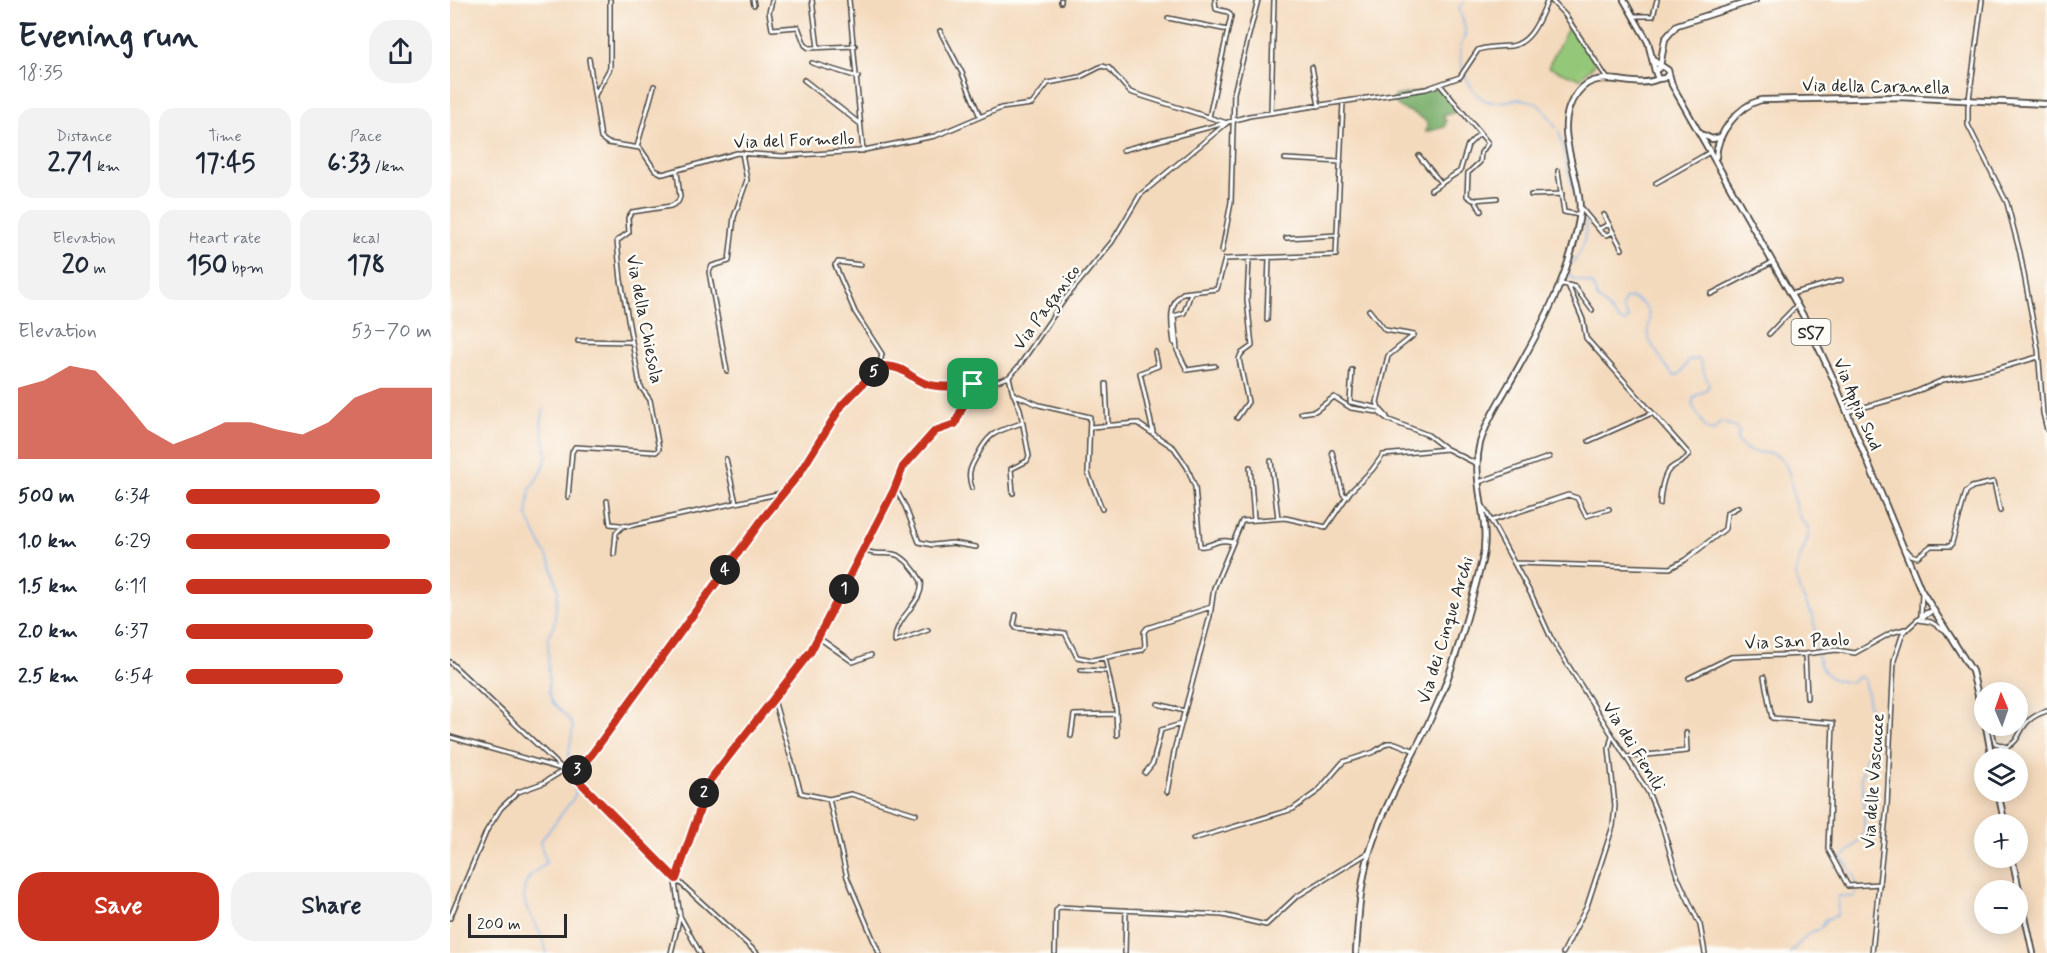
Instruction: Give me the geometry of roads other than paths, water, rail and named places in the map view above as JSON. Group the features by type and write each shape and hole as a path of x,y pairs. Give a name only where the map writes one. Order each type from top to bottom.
{"main road":[{"path":"1624,0 1649,45 1655,72 1645,83"},
{"path":"1649,45 1654,50 1662,48 1668,33 1677,26 1755,0"},
{"name":"SS7","path":"1662,48 1668,74"},
{"name":"SS7","path":"1663,55 1660,66 1655,72 1661,79 1672,85"},
{"path":"1652,58 1660,66 1666,68"},
{"path":"1607,78 1645,83 1661,79 1668,74"},
{"name":"Via Appia Sud","path":"1668,74 1672,85 1711,149 1797,305 1847,412 1922,592 1972,671 1975,682"},
{"name":"Via dei Cinque Archi","path":"1356,953 1360,898 1370,852 1388,803 1442,693 1481,562 1485,529 1477,464 1479,446 1485,428 1524,358 1559,284 1580,215 1568,141 1567,113 1574,97 1584,85 1594,79 1607,78"},
{"name":"Via della Caranella","path":"1711,149 1742,110 1763,100 1898,97 2047,104"},
{"path":"1703,135 1711,139 1721,137"},
{"name":"Via della Caranella","path":"1716,158 1721,137"},
{"path":"2014,868 2033,953"}],"street":[{"path":"595,95 610,68 610,0"},
{"path":"753,0 754,5"},
{"path":"812,0 818,48"},
{"path":"849,0 858,77 859,123 863,151"},
{"path":"1209,117 1231,14 1216,9 1215,0"},
{"path":"1222,251 1230,208 1235,87 1258,0"},
{"path":"1270,112 1275,0"},
{"path":"1549,0 1566,16 1607,78"},
{"name":"Via Paganico","path":"1123,150 1235,119 1441,86 1460,77 1469,67 1479,49 1514,45 1524,40 1537,24 1549,0"},
{"path":"1633,16 1654,16 1657,0"},
{"path":"1982,0 1968,115 1971,132 2007,203 2022,262 2039,357 2043,415 2047,430"},
{"path":"772,1 769,10 771,28 798,27 806,46 818,48 855,46"},
{"path":"1168,18 1228,30"},
{"path":"940,31 963,73 980,117"},
{"path":"589,59 602,140 637,147 660,173 677,172"},
{"path":"812,63 858,77"},
{"name":"Via del Formello","path":"677,172 742,153 787,156 863,151 938,135 1003,107 1030,104 1048,83 1078,78 1103,66 1109,68 1123,87 1132,92 1227,123"},
{"path":"1312,67 1319,106"},
{"path":"804,80 859,123"},
{"path":"637,147 654,86"},
{"path":"1441,86 1488,145 1481,153 1480,162 1470,170 1467,178 1467,196 1475,200 1497,198"},
{"path":"1174,343 1172,311 1179,295 1217,289 1225,259 1335,256 1338,235 1343,102"},
{"name":"Via Paganico","path":"1009,377 1020,366 1064,300 1112,242 1138,196 1227,123"},
{"path":"1431,190 1462,169 1467,146 1480,133"},
{"path":"1656,183 1711,149"},
{"path":"727,371 709,272 712,266 729,261 734,217 747,180 742,153"},
{"path":"1419,156 1441,183"},
{"path":"1285,159 1341,162"},
{"path":"1558,171 1565,213 1580,215"},
{"name":"Via della Chiesola","path":"568,497 572,452 575,447 621,452 659,450 650,399 641,387 632,342 620,274 617,240 628,233 628,217 632,212 669,206 678,202 677,172"},
{"path":"1532,195 1562,194"},
{"path":"1475,200 1481,212"},
{"path":"1580,207 1605,235 1613,232"},
{"path":"1604,215 1622,249"},
{"path":"1599,229 1609,224"},
{"path":"1286,238 1338,235"},
{"path":"1268,320 1269,258"},
{"path":"1236,418 1248,402 1239,358 1252,346 1247,297 1249,259"},
{"path":"570,772 579,768 592,754 782,493 801,471 842,405 879,368 882,354 855,312 835,266 837,262 861,265"},
{"path":"1711,294 1773,262"},
{"path":"1791,294 1842,280"},
{"path":"1559,284 1575,287 1592,310"},
{"path":"1568,285 1583,320 1586,338 1689,456 1668,471 1660,492 1660,504"},
{"path":"1191,293 1185,313 1174,316 1179,354 1189,371 1215,366"},
{"path":"1769,334 1797,305"},
{"path":"1369,310 1385,330 1414,335 1388,356 1378,408"},
{"path":"578,341 632,342"},
{"path":"1153,432 1140,373 1158,366 1155,352"},
{"path":"1847,412 1913,393 1943,380 1995,370 2039,357"},
{"path":"879,368 901,368 918,380 935,386 996,382 1009,377 1029,456 1026,462 1012,468 1013,493"},
{"path":"1352,370 1350,402 1378,408 1393,422"},
{"path":"700,953 680,916 675,888 708,782 774,700 819,638 895,488 903,467 934,432 951,427 957,421 973,384"},
{"path":"1106,384 1108,425"},
{"path":"1014,394 1040,405 1086,414 1090,418 1088,473 1102,509"},
{"path":"1301,413 1315,411 1333,397 1349,408 1376,411 1393,422 1425,434 1447,449 1477,464"},
{"path":"1589,441 1652,413"},
{"path":"1091,427 1134,422 1153,432 1173,447 1190,474 1197,498 1200,545 1205,547 1220,539 1233,542"},
{"path":"972,488 969,471 983,442 993,434 1022,423"},
{"path":"1167,792 1215,585 1242,521 1278,518 1308,522 1325,528 1347,497 1373,469 1381,455 1447,449"},
{"path":"1332,452 1342,491 1347,497"},
{"path":"1479,482 1549,457"},
{"path":"726,459 736,503"},
{"path":"1271,461 1278,518"},
{"path":"1250,467 1254,519"},
{"path":"1899,539 1909,553 1917,557 1931,546 1950,546 1967,490 1990,482 1995,484 2000,511"},
{"path":"895,488 905,506 919,542 932,545 952,543 976,548"},
{"path":"607,501 609,524 624,526 782,493"},
{"path":"1491,521 1567,495 1576,497 1586,516 1609,509"},
{"name":"Via dei Fienili","path":"1481,504 1514,563 1549,636 1647,790 1657,811 1676,873 1700,926 1705,953"},
{"path":"1514,563 1672,568 1725,529 1727,513 1738,507"},
{"path":"614,554 616,533 624,526"},
{"path":"864,550 876,555 898,556 913,569 921,581 919,596 900,622 896,643 928,630"},
{"path":"1919,620 1922,610 1922,592"},
{"path":"1016,615 1014,625 1016,628 1065,633 1079,658 1105,658 1144,649 1146,628 1211,607"},
{"path":"1906,629 1926,612 1932,611"},
{"path":"1919,620 1931,622 1946,632"},
{"name":"Via San Paolo","path":"1689,678 1730,657 1805,654 1839,650 1856,653 1891,633 1906,629"},
{"name":"Via delle Vascucce","path":"1872,953 1880,884 1893,664 1899,641 1906,629"},
{"path":"819,638 853,662 871,655"},
{"path":"1805,654 1807,698"},
{"path":"1105,658 1116,714 1117,735"},
{"path":"450,662 564,770"},
{"path":"1081,670 1107,671"},
{"path":"1764,677 1772,718 1833,723 1828,850 1847,885 1853,887 1880,884"},
{"path":"774,700 801,792 806,796 829,799 850,794 916,814"},
{"path":"1158,704 1184,711"},
{"path":"1994,736 1995,742 2001,747 2012,744 2026,722 2047,711"},
{"path":"1071,736 1074,715 1116,714"},
{"path":"1145,773 1153,764 1161,730 1181,724"},
{"path":"1626,757 1687,751 1686,733"},
{"path":"450,736 570,772 676,879 757,953"},
{"path":"1563,953 1587,906 1612,828 1616,808 1610,767 1612,736"},
{"path":"1193,840 1293,809 1318,791 1343,762 1374,752 1387,743 1395,743 1415,751"},
{"path":"552,766 555,761"},
{"path":"450,918 487,830 501,808 518,792 543,783 564,770"},
{"path":"829,799 848,880 879,953"},
{"path":"1055,953 1058,908 1223,915 1266,925 1294,898 1370,852"},
{"path":"1125,953 1126,910"},
{"path":"671,953 680,916"}],"waterway":[{"path":"1464,0 1459,9 1465,33 1460,55 1466,76 1477,95 1488,101 1520,99 1532,101 1544,110 1556,128"},
{"path":"1559,131 1575,198"},
{"path":"1568,266 1581,250 1586,229 1585,215"},
{"path":"1566,270 1572,278 1592,284 1597,297 1620,321 1625,322 1629,319 1622,308 1625,299 1632,298 1641,303 1649,313 1650,341 1673,376 1679,375 1689,360 1699,359 1709,385 1706,390 1694,397 1692,404 1706,429 1714,431 1720,422 1733,426 1739,431 1737,440 1742,447 1754,452 1772,454 1782,460 1789,472 1798,514 1809,529 1796,574 1800,591 1813,618 1818,660 1828,675 1837,680 1851,682 1859,676 1864,680 1874,730 1861,777 1864,798 1864,830 1860,840 1842,858 1855,877 1857,892 1854,897 1838,896 1837,916 1826,919 1820,929 1809,933 1790,953"},
{"path":"544,408 541,424 547,455 542,471 530,489 527,517 551,564 558,590 554,625 548,637 549,692 553,703 569,719 573,727 566,772 576,792 540,842 546,862 531,876 525,888 526,907 545,944 546,953"}]}
